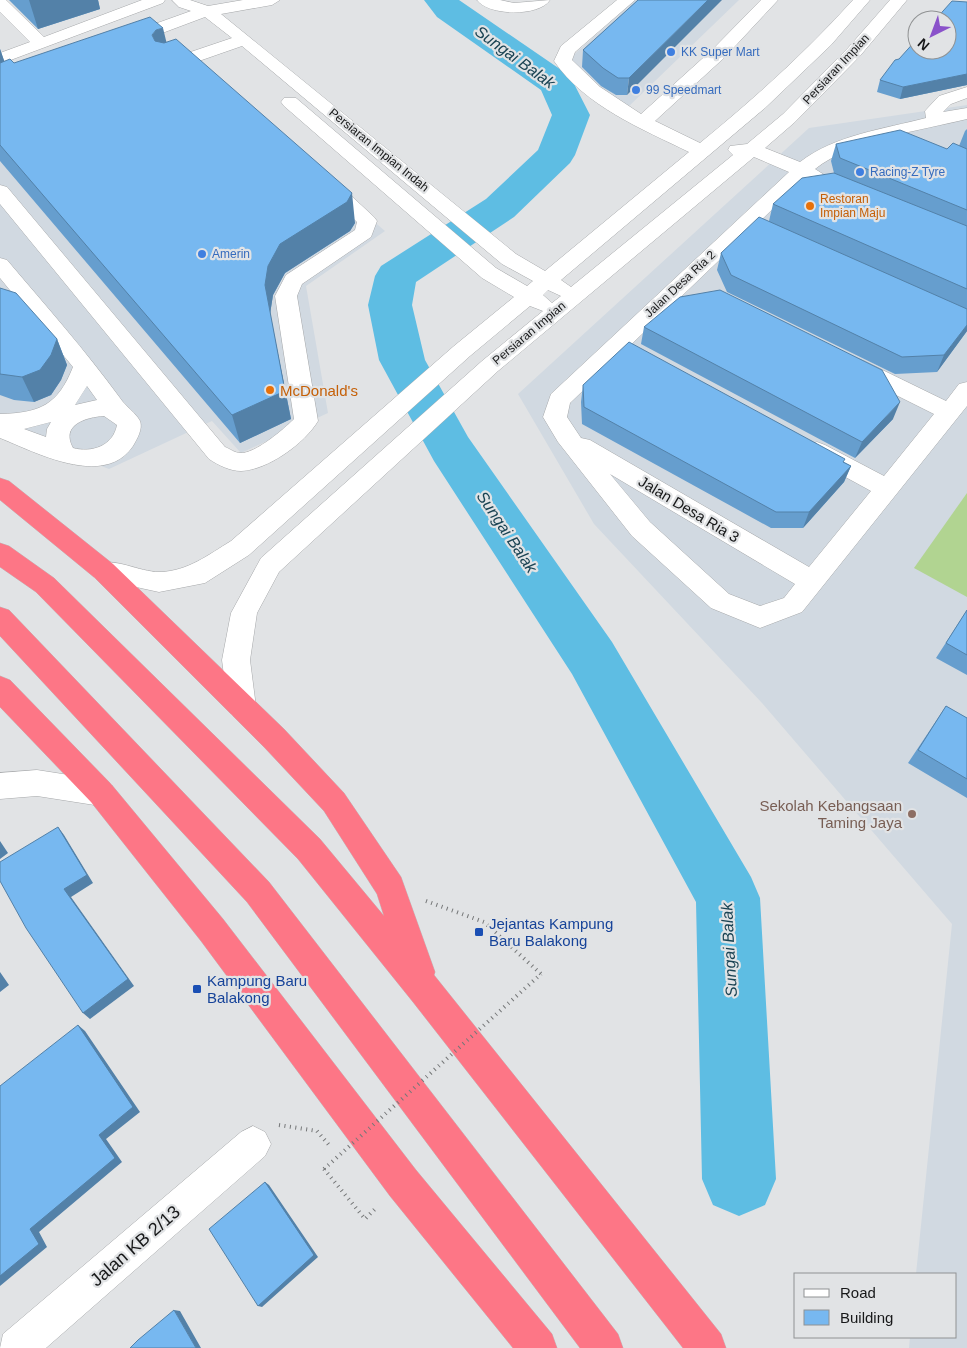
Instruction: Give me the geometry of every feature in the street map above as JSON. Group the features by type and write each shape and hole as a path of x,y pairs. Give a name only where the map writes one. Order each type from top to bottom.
{"highway":[{"path":"0,487 104,571 242,707 334,802 390,887 425,990"},
{"path":"0,553 45,585 309,849 425,990 708,1348"},
{"path":"0,618 258,892 604,1348"},
{"path":"0,688 101,794 212,930 403,1183 538,1348"}],"street":[{"path":"4,52 41,43 120,6 157,0"},
{"path":"109,46 185,7 206,11 244,2 272,0"},
{"path":"485,0 504,7 520,10 542,0"},
{"path":"627,0 567,50 563,61 574,75 603,100 703,152"},
{"path":"643,122 719,52 770,0"},
{"name":"Persiaran Impian","path":"104,571 159,582 196,576 240,548 462,351 760,104 825,41 862,0"},
{"name":"Persiaran Impian","path":"242,707 236,660 244,613 270,565 490,366 789,118 854,52 899,0"},
{"path":"0,3 41,43"},
{"path":"185,7 240,58"},
{"name":"Persiaran Impian Indah","path":"206,11 244,39 509,259 574,296"},
{"path":"170,65 244,39"},
{"path":"193,57 207,70"},
{"name":"Persiaran Impian Indah","path":"276,90 367,193 411,204 489,273 555,311"},
{"path":"936,122 934,111 945,100 967,92"},
{"path":"751,149 747,130 749,120 760,104"},
{"name":"Jalan Desa Ria 2","path":"566,436 555,417 559,400 627,347 693,285 756,225 802,170 821,155 851,143 967,113"},
{"path":"896,132 923,143"},
{"path":"684,168 706,156 751,149 829,182"},
{"path":"313,170 367,193 408,175"},
{"path":"0,190 218,453 232,462 245,462 268,450 306,421 286,296 293,280 364,233 367,221 367,193"},
{"path":"0,265 44,314 85,366 116,410 129,423 129,431 119,447 97,458 73,457 0,429"},
{"path":"0,300 44,314"},
{"path":"834,355 949,412"},
{"path":"37,420 55,411 68,400 78,386 85,366"},
{"path":"566,436 641,529 720,600 760,617 793,605 967,390"},
{"path":"64,453 58,446 55,438 63,422 72,415 89,408 116,410"},
{"path":"0,422 37,420 63,422"},
{"name":"Jalan Desa Ria 3","path":"566,436 813,582"},
{"path":"800,442 887,489"},
{"path":"0,786 37,783 101,794"},
{"name":"Jalan KB 2/13","path":"17,1348 253,1144"}],"path":[{"path":"365,1219 324,1169 541,974 484,922 390,887"},
{"path":"253,1144 279,1125 317,1131 342,1160"}],"shaded area":[{"path":"635,0 739,0 627,108 609,97 569,59"},
{"name":"Amerin","path":"160,39 385,231 306,286 328,413 241,453 212,421 109,469 0,426 0,96"},
{"path":"967,105 967,1348 909,1348 910,1338 957,1338 957,1273 916,1273 952,924 762,703 594,524 518,394 809,128"}],"green space":[{"path":"967,493 967,597 914,568"}],"building":[{"path":"638,0 708,0 629,78 618,78 603,68 583,50"},
{"path":"952,1 967,2 967,74 903,87 880,80 895,60 899,59 907,50 907,60 957,60 957,10 944,10"},
{"name":"Amerin","path":"150,17 163,28 156,30 152,35 155,41 164,43 176,39 352,193 347,202 280,244 268,266 265,285 285,391 232,415 0,145 0,63 10,59 14,63"},
{"path":"900,130 947,149 953,143 967,149 967,210 840,158 836,144"},
{"path":"834,173 967,226 967,289 773,204 802,178"},
{"path":"759,217 967,309 967,325 944,355 902,357 731,275 721,253"},
{"path":"0,288 16,293 57,339 51,355 40,370 22,377 0,374"},
{"path":"720,290 882,370 900,402 862,442 644,327 680,297"},
{"path":"629,342 845,459 843,462 851,466 809,512 776,512 584,407 583,385"},
{"path":"967,610 967,655 946,643"},
{"path":"946,706 967,718 967,779 918,750"},
{"path":"58,827 87,875 64,889 128,979 83,1013 26,928 0,881 0,862"},
{"path":"78,1025 133,1107 99,1135 115,1158 30,1229 39,1244 0,1276 0,1086"},
{"path":"265,1182 314,1255 258,1306 209,1229"},
{"path":"174,1310 196,1348 130,1348 138,1340"}],"waterway":[{"name":"Sungai Balak","path":"441,0 449,10 557,84 571,115 556,155 500,208 396,276 390,305 402,360 451,449 592,658 728,898 739,1179"}],"place":[{"name":"KK Super Mart","path":"671,52"},
{"name":"99 Speedmart","path":"636,90"},
{"name":"Racing-Z Tyre","path":"860,172"},
{"name":"Restoran Impian Maju","path":"810,206"},
{"name":"Amerin","path":"202,254"},
{"name":"McDonald's","path":"270,390"},
{"name":"Sekolah Kebangsaan Taming Jaya","path":"912,814"},
{"name":"Jejantas Kampung Baru Balakong","path":"479,932"},
{"name":"Kampung Baru Balakong","path":"197,989"}]}
